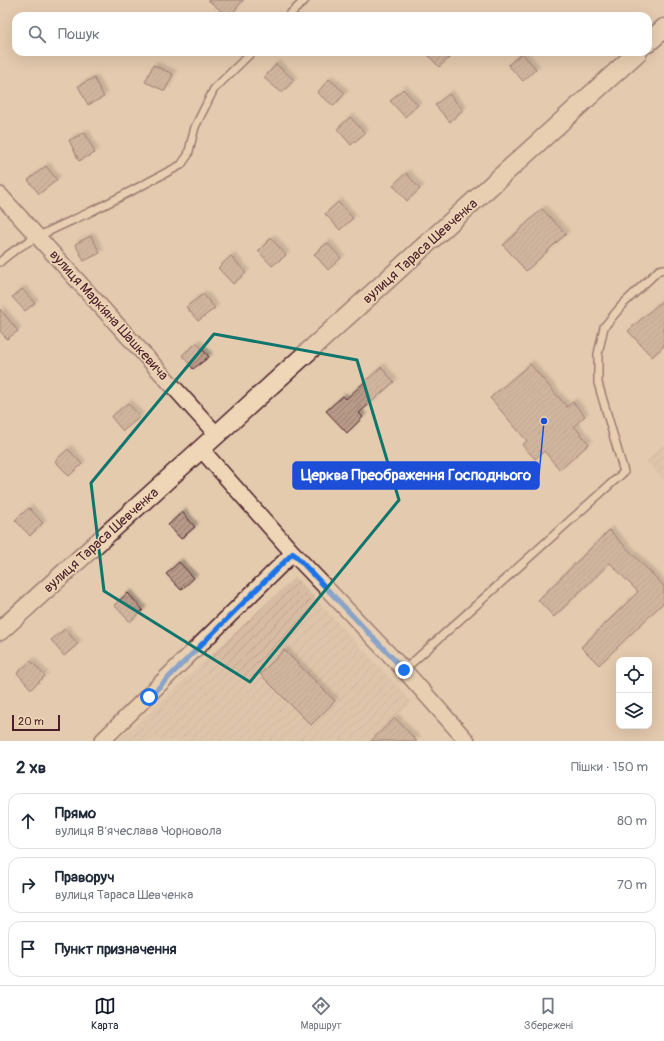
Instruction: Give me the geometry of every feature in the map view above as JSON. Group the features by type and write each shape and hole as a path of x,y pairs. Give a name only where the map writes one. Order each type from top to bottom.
{"street":[{"path":"652,39 664,28"},
{"name":"вулиця Тараса Шевченка","path":"0,631 634,56"},
{"name":"вулиця Маркіяна Шашкевича","path":"0,195 217,435"},
{"path":"201,449 293,553 404,670 467,741"},
{"path":"102,741 293,553"}],"lane":[{"path":"292,12 304,0"},
{"path":"0,262 5,257 38,237 99,208 181,165 188,154 194,127 214,89 248,56"},
{"path":"404,670 624,472 598,383 598,354 604,327 623,304 660,270 664,269"}],"highlighted area":[{"path":"214,334 357,360 399,500 250,682 104,591 91,483"}],"shaded area":[{"path":"664,445 664,480 646,461"},
{"path":"295,577 412,702 395,718 417,741 118,741"}],"building":[{"path":"208,0 243,0 233,12 222,12"},
{"path":"429,56 451,56 439,67"},
{"path":"518,56 525,56 536,69 523,81 508,65"},
{"path":"276,64 294,80 282,93 264,78"},
{"path":"153,65 173,74 165,91 145,82"},
{"path":"94,78 104,97 88,105 78,86"},
{"path":"329,79 345,93 334,106 317,93"},
{"path":"403,89 418,105 405,117 390,101"},
{"path":"449,94 463,110 450,122 435,105"},
{"path":"350,117 365,133 351,145 337,129"},
{"path":"85,133 95,153 79,161 69,140"},
{"path":"46,166 57,180 39,194 28,180"},
{"path":"406,173 420,189 407,201 393,185"},
{"path":"338,202 353,218 340,230 325,214"},
{"path":"542,209 566,234 526,271 503,245"},
{"path":"91,236 100,253 84,261 75,244"},
{"path":"271,238 286,255 272,266 258,251"},
{"path":"327,243 341,258 328,270 314,254"},
{"path":"231,256 246,273 233,284 218,268"},
{"path":"22,289 35,303 25,311 12,297"},
{"path":"203,294 215,308 198,321 186,307"},
{"path":"664,299 664,346 652,357 628,331"},
{"path":"0,309 18,331 7,339 0,331"},
{"path":"197,343 209,357 193,369 182,355"},
{"path":"530,364 567,407 573,402 585,416 574,426 589,444 560,470 544,451 535,459 522,445 527,441 490,398"},
{"path":"381,367 394,382 359,413 363,417 347,433 326,411 343,396 346,399"},
{"path":"128,403 140,417 123,431 111,417"},
{"path":"68,449 82,464 69,476 55,461"},
{"path":"29,508 43,523 30,536 15,520"},
{"path":"182,512 195,527 181,539 168,525"},
{"path":"609,530 664,586 664,602 599,665 581,647 638,592 610,563 554,617 538,600"},
{"path":"179,562 194,578 181,590 166,574"},
{"path":"128,593 143,610 130,622 114,605"},
{"path":"65,629 78,644 64,656 51,640"},
{"path":"284,650 335,701 311,725 260,674"},
{"path":"31,661 45,676 31,689 17,673"},
{"path":"395,718 417,741 371,741"}],"place":[{"name":"Церква Преображення Господнього","path":"544,421"}],"route":[{"path":"149,697 293,553 404,670"}]}
